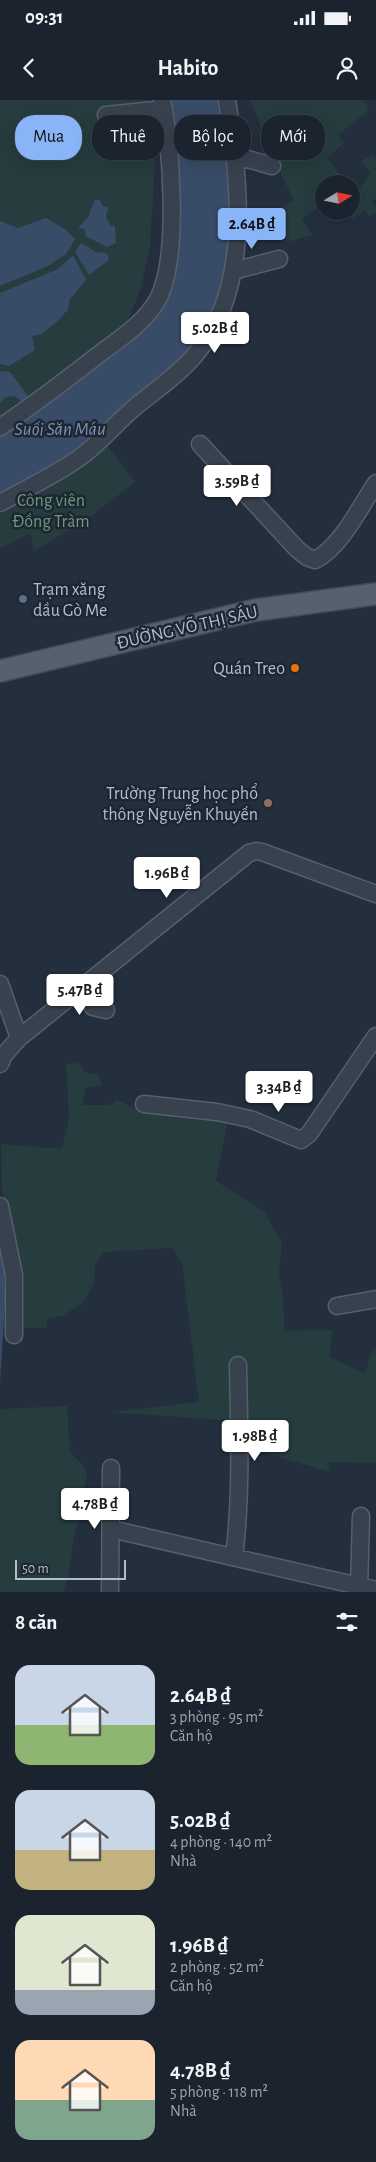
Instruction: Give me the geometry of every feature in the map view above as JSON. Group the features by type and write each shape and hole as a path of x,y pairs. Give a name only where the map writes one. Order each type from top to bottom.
{"main road":[{"name":"ĐƯỜNG VÕ THỊ SÁU","path":"0,671 256,610 376,594"}],"street":[{"path":"227,100 229,115"},
{"path":"0,427 45,396 147,316 158,298 166,277 172,216 170,168 163,104 106,115"},
{"path":"0,503 80,458 134,408 177,374 196,354 211,334 221,313 233,271 237,230 234,160"},
{"path":"251,160 272,166"},
{"path":"233,271 279,259"},
{"path":"200,444 297,549 307,557 315,560 323,556 337,541 376,483"},
{"path":"0,1064 4,1055 19,1038 248,852 262,852 376,894"},
{"path":"0,984 19,1038"},
{"path":"85,986 93,1007 106,1010"},
{"path":"144,1104 216,1112 250,1119 301,1140 310,1134 376,1036"},
{"path":"0,1206 14,1275 14,1334"},
{"path":"337,1306 376,1299"},
{"path":"234,1557 238,1525 240,1477 238,1365"},
{"path":"110,1592 111,1468"},
{"path":"359,1589 361,1516"},
{"path":"110,1529 234,1557 359,1589 376,1590"}],"green space":[{"path":"0,100 148,100 150,115 92,115 92,160 155,160 150,247 140,291 128,320 48,386 0,419"},
{"path":"250,100 364,100 369,110 338,135 344,143 327,159 341,175 315,175 315,209 302,220 313,235 287,242 285,235 242,243 242,213 279,208 294,200 275,160 325,160 325,115 261,115 261,127"},
{"path":"372,155 376,159 376,199 372,202 376,207 376,213 369,217 365,210 360,214 360,188 371,173 361,161"},
{"name":"Công viên Đồng Tràm","path":"105,443 135,482 90,517 39,548 34,550 30,533 0,549 0,509"},
{"path":"79,1063 86,1073 98,1074 102,1085 86,1088 82,1105 110,1105 117,1100 136,1109 228,1120 216,1181 264,1211 282,1243 279,1274 285,1331 333,1330 329,1357 365,1373 371,1353 376,1349 376,1463 327,1462 330,1472 269,1454 261,1423 111,1412 199,1402 182,1263 172,1248 104,1252 95,1265 94,1284 82,1303 64,1315 47,1319 47,1328 19,1328 14,1247 2,1187 1,1144 62,1149 69,1119 66,1064"},
{"path":"67,1406 70,1452 84,1467 87,1476 82,1495 84,1506 75,1531 68,1578 63,1592 0,1592 0,1409"}],"water":[{"name":"Suối Săn Máu","path":"167,100 222,100 224,115 174,115 174,160 229,160 232,182 228,272 216,311 192,351 77,453 0,497 0,433 163,301"},
{"path":"95,199 100,200 102,206 108,207 106,217 110,225 115,226 116,243 107,247 85,236 85,229 78,228 88,217"},
{"path":"46,218 66,230 75,239 66,254 48,266 0,286 0,221 18,228"},
{"path":"81,243 96,252 107,253 109,260 89,275 75,252"},
{"path":"73,255 86,280 70,299 68,309 61,318 42,334 32,336 35,350 9,366 0,364 0,293 58,269"},
{"path":"0,371 10,372 28,396 24,403 14,396 5,397 0,403"},
{"path":"0,1236 4,1264 5,1302 0,1383"}],"place":[{"name":"Trạm xăng dầu Gò Me","path":"23,599"},
{"name":"Quán Treo","path":"295,668"},
{"name":"Trường Trung học phổ thông Nguyễn Khuyến","path":"268,803"}]}
